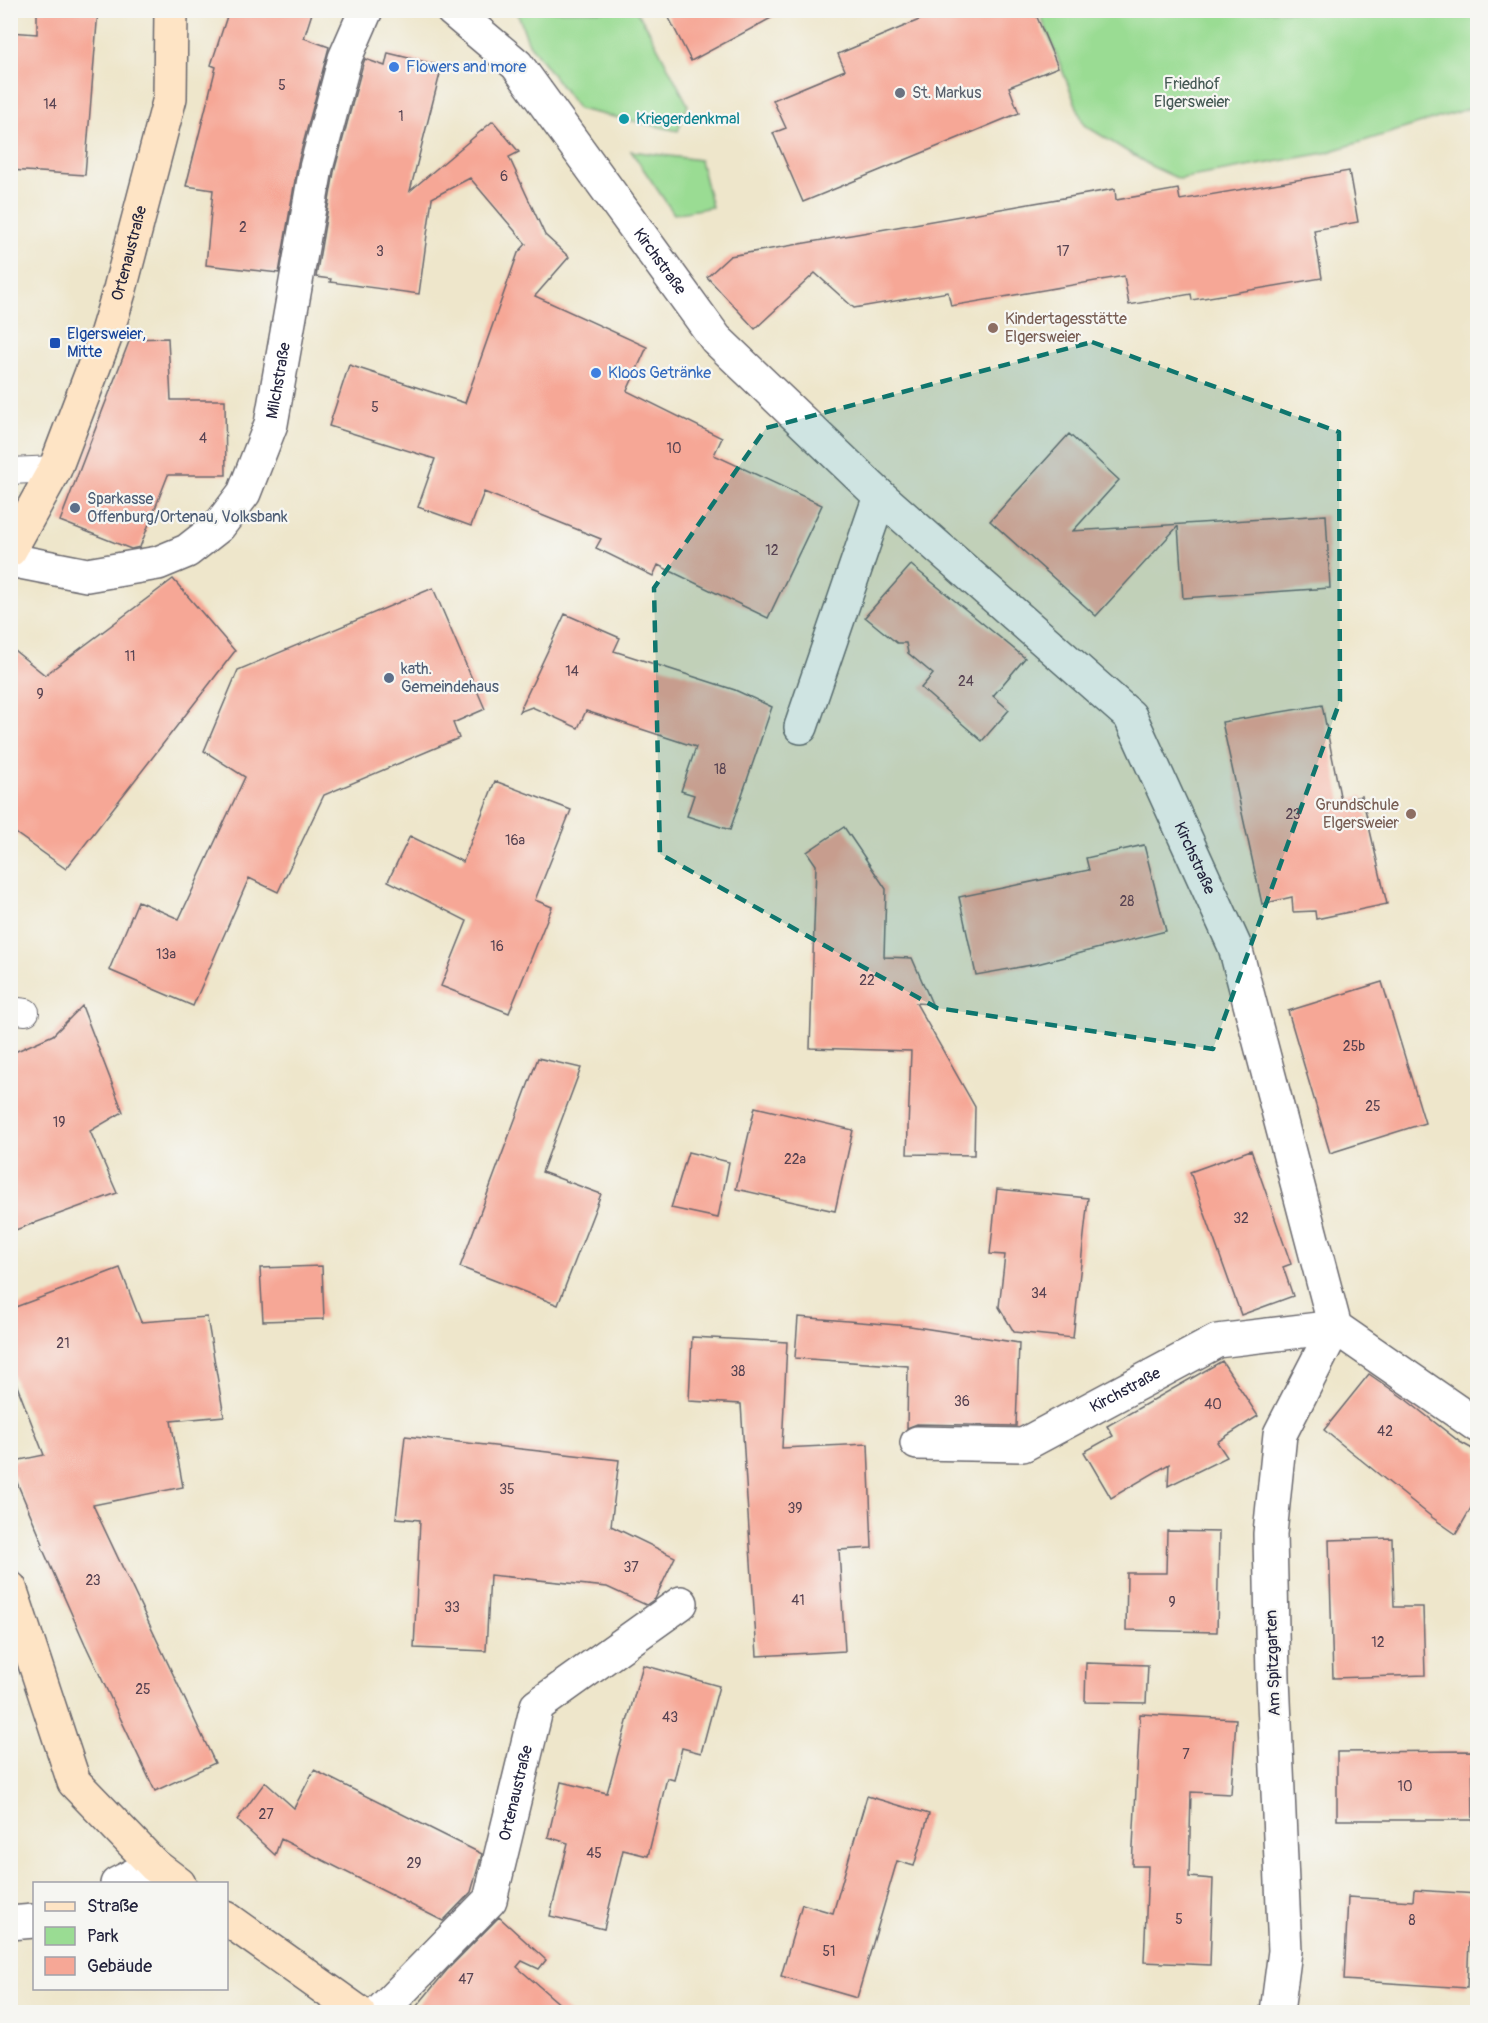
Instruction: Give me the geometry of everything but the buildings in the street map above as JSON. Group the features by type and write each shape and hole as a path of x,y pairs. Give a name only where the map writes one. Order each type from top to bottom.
{"street":[{"name":"Ortenaustraße","path":"10,550 55,469 106,335 151,176 170,98 171,10"},
{"name":"Milchstraße","path":"10,560 87,575 158,563 187,551 219,526 244,493 271,424 316,168 345,58 366,10"},
{"name":"Kirchstraße","path":"456,12 518,65 716,339 880,496 1130,716 1235,946 1335,1327 1216,1341 1023,1445 917,1443"},
{"path":"801,727 880,496"},
{"path":"1335,1327 1478,1426"},
{"name":"Am Spitzgarten","path":"1277,2013 1285,1951 1273,1678 1270,1534 1280,1434 1335,1327"},
{"path":"10,1588 74,1782 167,1874"},
{"name":"Ortenaustraße","path":"380,2013 490,1900 537,1706 681,1603"},
{"path":"127,1882 167,1874"},
{"path":"228,1919 358,2013"},
{"path":"10,1923 33,1921"}],"lane":[{"path":"10,471 55,469"}],"highlighted area":[{"path":"1092,342 1339,432 1340,701 1213,1049 937,1008 660,854 654,588 766,428"}],"green space":[{"path":"517,11 636,11 647,27 688,105 678,131 578,109 528,42"},
{"name":"Friedhof Elgersweier","path":"1039,11 1477,11 1477,106 1325,153 1179,179 1151,166 1084,125"},
{"path":"631,151 700,160 712,207 674,214"}],"place":[{"name":"Flowers and more","path":"394,67"},
{"name":"St. Markus","path":"900,93"},
{"name":"Kriegerdenkmal","path":"624,119"},
{"name":"Kindertagesstätte Elgersweier","path":"993,328"},
{"name":"Elgersweier, Mitte","path":"55,343"},
{"name":"Kloos Getränke","path":"596,373"},
{"name":"Sparkasse Offenburg/Ortenau, Volksbank","path":"75,508"},
{"name":"kath. Gemeindehaus","path":"389,678"},
{"name":"Grundschule Elgersweier","path":"1411,814"}]}
